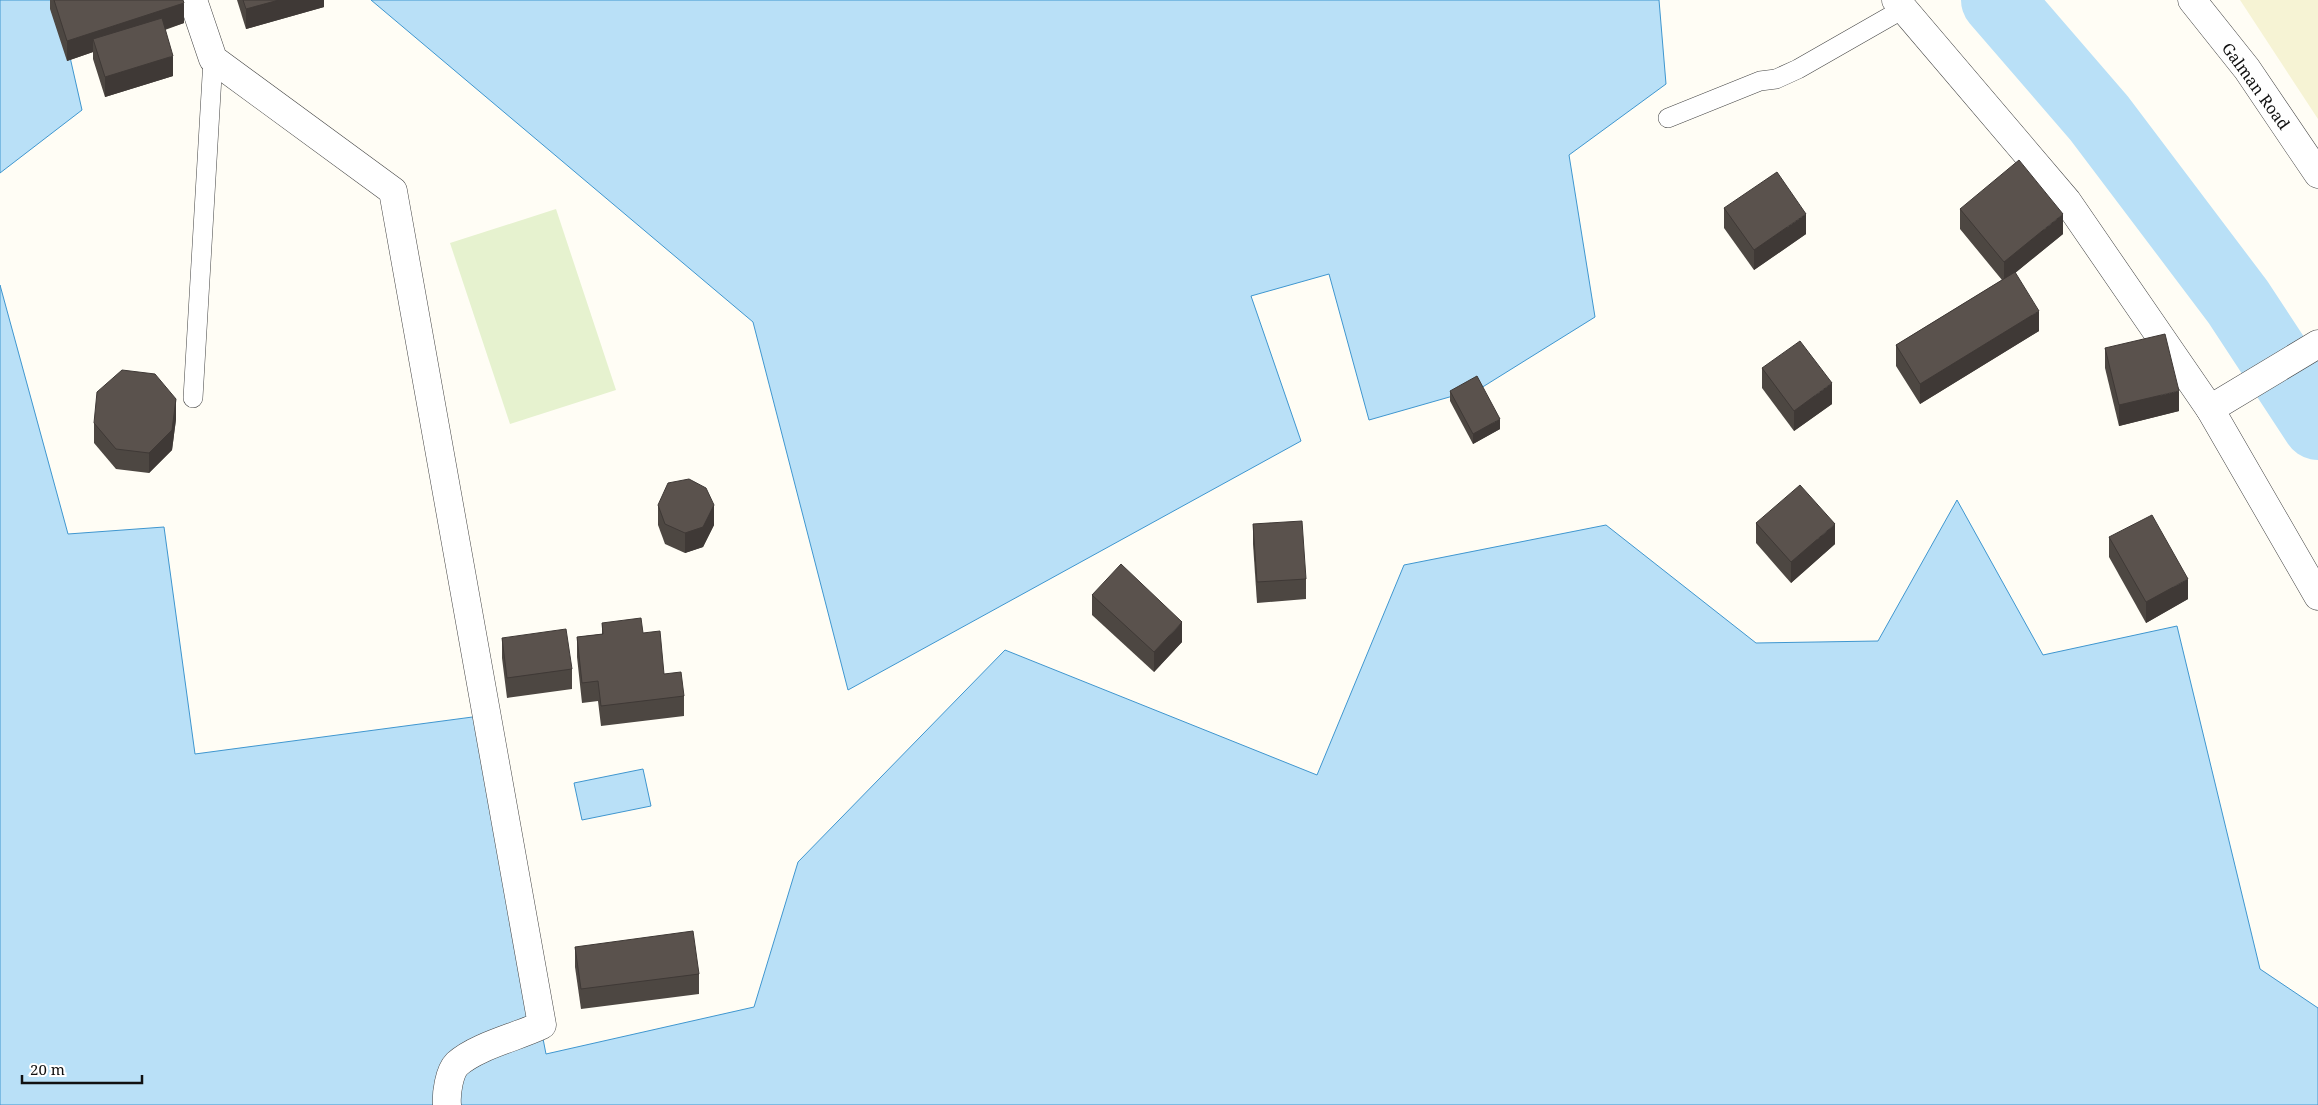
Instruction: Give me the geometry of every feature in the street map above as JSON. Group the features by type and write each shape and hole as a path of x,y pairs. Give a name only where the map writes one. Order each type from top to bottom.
{"street":[{"path":"193,0 213,59 393,190 542,1024 518,1036 484,1048 456,1065 446,1092 447,1105"},
{"name":"Galman Road","path":"2192,0 2247,69 2318,174"},
{"path":"1900,4 2067,200 2210,409 2318,596"},
{"path":"2210,409 2318,344"}],"lane":[{"path":"1668,118 1760,81 1776,79 1798,69 1900,4"},
{"path":"193,398 213,59"}],"shaded area":[{"path":"2240,0 2318,0 2318,119"}],"green space":[{"path":"556,209 616,390 510,424 450,243"}],"water":[{"path":"0,0 57,0 82,110 0,173"},
{"path":"371,0 1659,0 1666,84 1569,155 1595,317 1481,388 1369,420 1329,274 1251,296 1301,441 848,690 753,322"},
{"path":"0,285 68,534 164,527 195,754 480,716 546,1054 754,1007 798,862 1005,650 1317,775 1404,565 1606,525 1756,643 1878,641 1957,500 2043,655 2177,626 2260,969 2318,1008 2318,1105 0,1105"},
{"path":"643,769 651,806 582,820 574,783"}],"building":[{"path":"54,0 183,0 184,3 67,41"},
{"path":"243,0 279,0 246,9"},
{"path":"162,18 173,56 105,77 93,39"},
{"path":"2019,160 2063,214 2004,262 1960,209"},
{"path":"1777,172 1806,214 1754,250 1724,208"},
{"path":"2015,272 2039,311 1920,384 1896,345"},
{"path":"2165,334 2179,391 2119,405 2105,348"},
{"path":"1800,341 1832,383 1794,411 1762,368"},
{"path":"122,370 155,374 176,399 172,430 149,453 116,449 94,423 97,392"},
{"path":"1477,376 1500,419 1473,434 1450,391"},
{"path":"689,479 706,488 714,505 703,527 685,533 665,524 658,505 668,483"},
{"path":"1800,485 1835,524 1791,562 1756,523"},
{"path":"2152,515 2188,579 2146,602 2109,537"},
{"path":"1302,521 1306,579 1257,582 1253,524"},
{"path":"1121,564 1182,622 1154,652 1092,595"},
{"path":"641,618 643,633 660,631 664,674 681,672 684,696 601,706 598,681 582,683 577,637 603,634 602,623"},
{"path":"566,629 572,669 507,678 502,638"},
{"path":"693,931 699,974 581,989 575,947"}],"waterway":[{"path":"1997,0 2099,118 2238,302 2318,424"}]}
